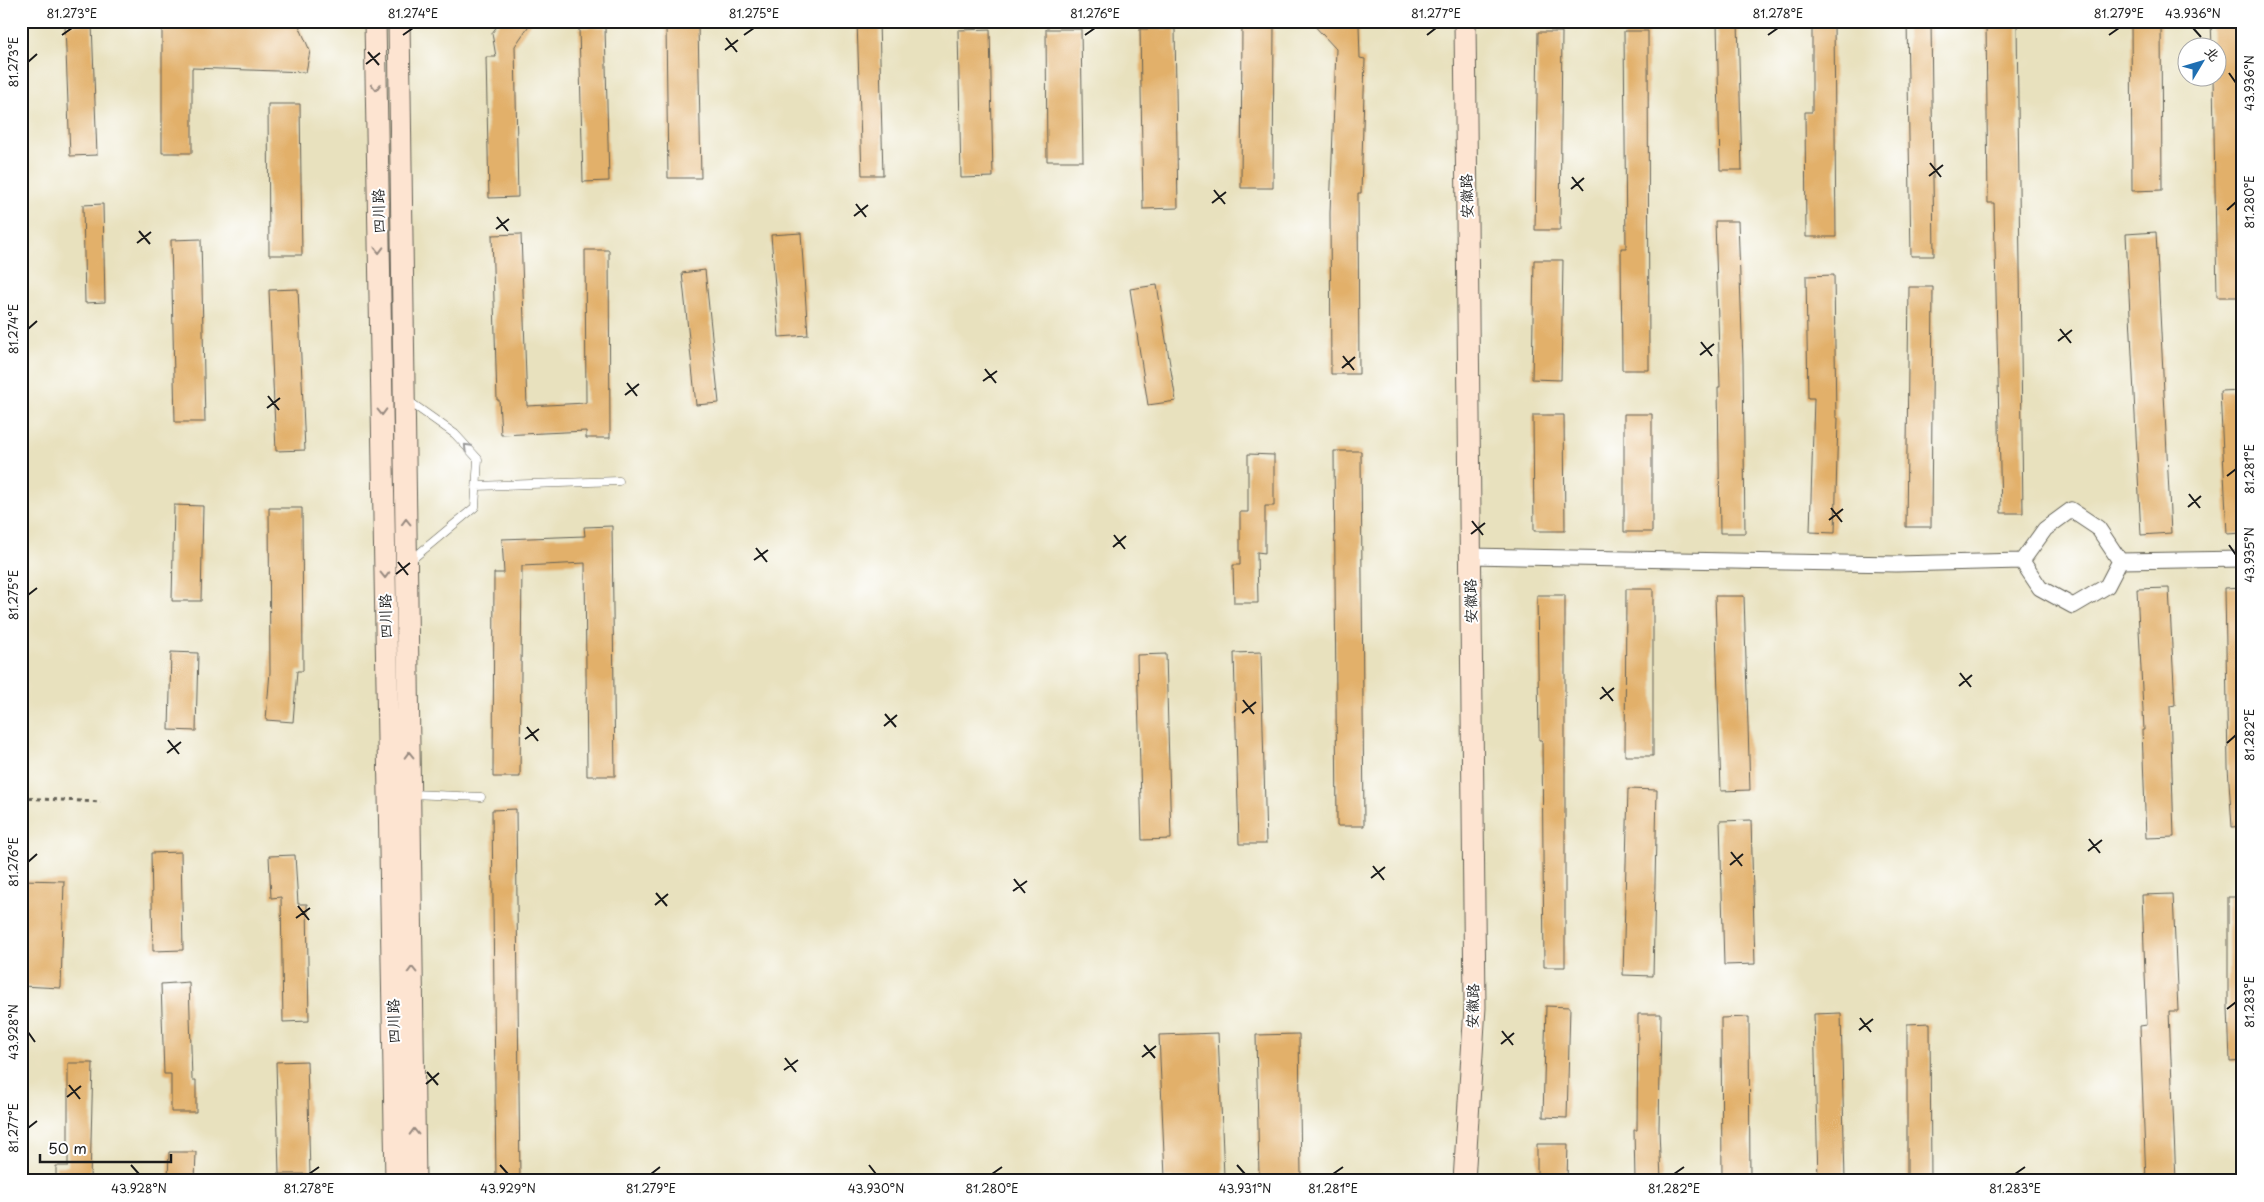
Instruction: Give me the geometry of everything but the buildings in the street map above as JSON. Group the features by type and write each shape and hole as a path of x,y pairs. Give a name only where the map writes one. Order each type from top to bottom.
{"street":[{"name":"四川路","path":"375,21 396,1181"},
{"name":"四川路","path":"399,21 415,1181"},
{"name":"安徽路","path":"1464,1181 1474,1007 1465,21"},
{"path":"2022,561 2045,529 2071,510 2098,528 2120,560"},
{"path":"1470,556 1896,564 2022,561"},
{"path":"2120,560 2243,559"},
{"path":"2022,561 2040,588 2073,606 2107,586 2120,560"}],"lane":[{"path":"404,397 455,434 478,459 475,507 406,564"},
{"path":"477,486 619,481"},
{"path":"409,794 480,797"}],"path":[{"path":"21,798 101,802"}]}
